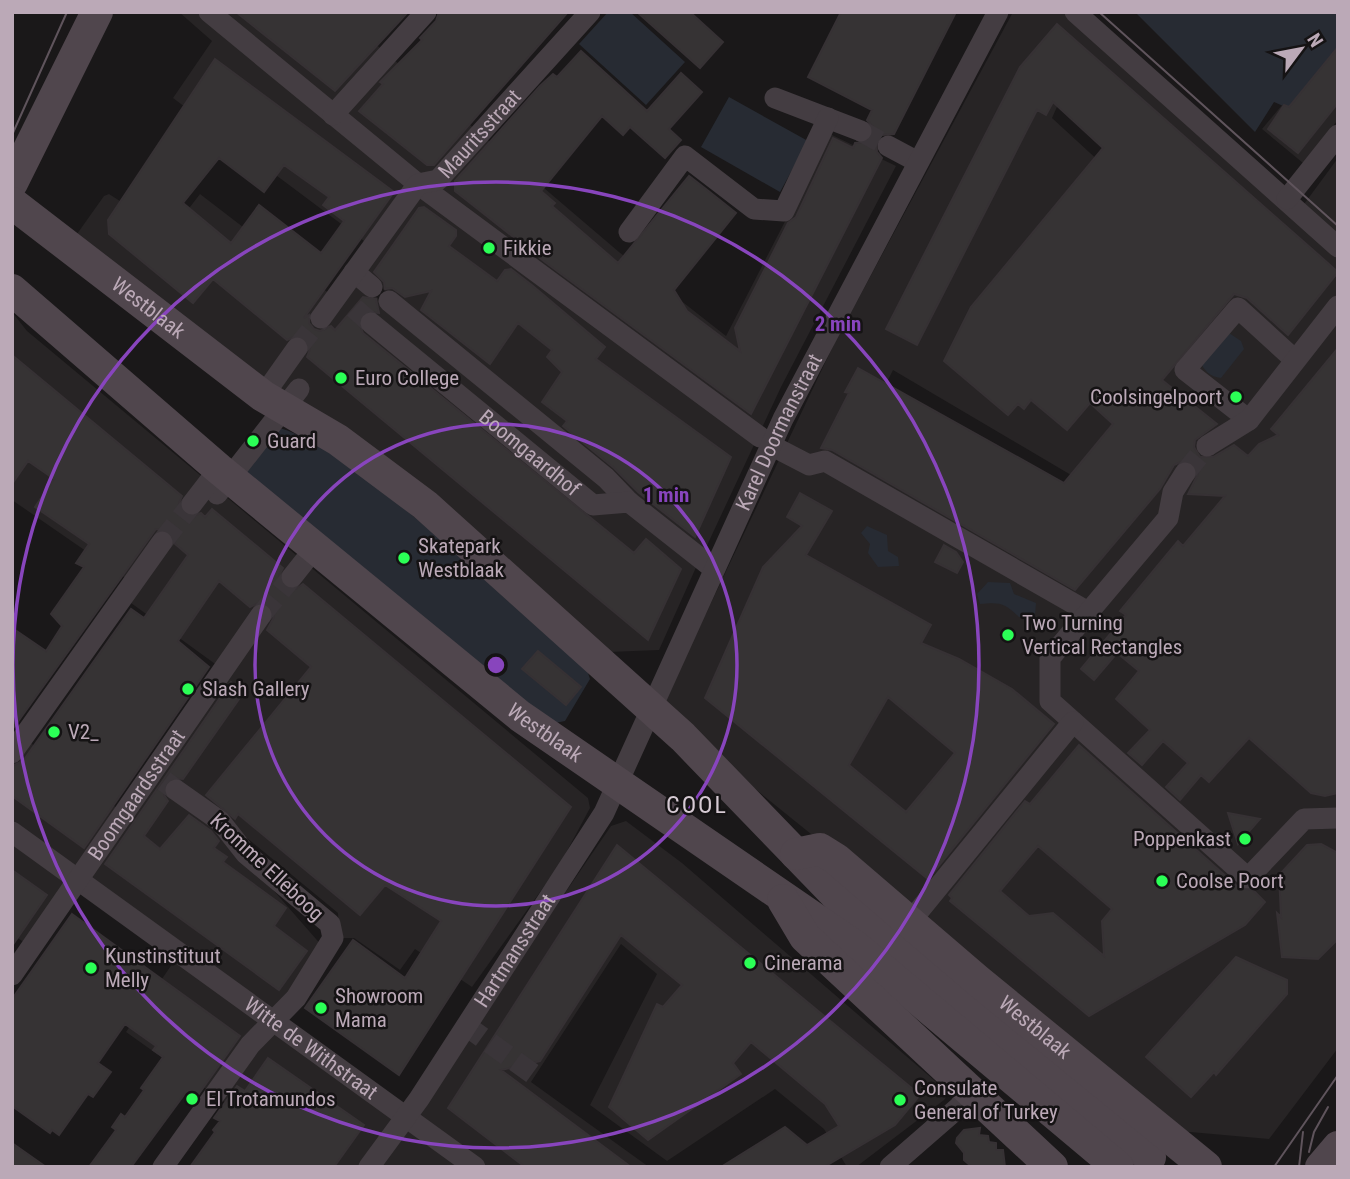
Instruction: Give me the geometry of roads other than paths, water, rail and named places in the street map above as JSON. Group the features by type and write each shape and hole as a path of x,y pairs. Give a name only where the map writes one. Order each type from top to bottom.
{"main road":[{"path":"12,183 97,12"},
{"name":"Westblaak","path":"12,203 282,397 425,505 691,745 857,917 1150,1157"},
{"name":"Westblaak","path":"12,290 222,480 315,548 520,716 777,890 856,947 1118,1167"},
{"name":"Westblaak","path":"796,854 820,849 828,854 1206,1167"},
{"name":"Westblaak","path":"777,890 805,937 1052,1167"},
{"path":"1321,1167 1338,1147"}],"street":[{"path":"209,12 418,184 760,437"},
{"path":"333,115 426,12"},
{"name":"Mauritsstraat","path":"321,318 347,302 359,265 418,184 438,180 590,12"},
{"name":"Karel Doormanstraat","path":"651,709 783,419 998,12"},
{"path":"1075,12 1338,247"},
{"path":"775,98 862,131"},
{"path":"629,232 685,156 754,209 784,211 828,118"},
{"path":"1287,199 1338,135"},
{"path":"888,146 918,162"},
{"path":"359,265 372,287"},
{"name":"Boomgaardhof","path":"389,302 606,478 629,502 714,569"},
{"path":"1207,446 1249,420 1338,306"},
{"path":"1249,420 1185,370 1238,308 1295,360"},
{"name":"Boomgaardhof","path":"371,323 593,505 629,502"},
{"path":"192,505 222,480 282,397 297,348"},
{"path":"780,450 808,465 825,461 1092,611"},
{"path":"1185,473 1173,492 1168,518 1092,611 1050,657 1050,701 1248,878 1304,819 1338,818"},
{"path":"12,753 163,542"},
{"path":"292,577 315,548"},
{"name":"Boomgaardsstraat","path":"12,975 78,880 169,785 261,615"},
{"name":"Hartmansstraat","path":"369,1167 543,911 604,813 651,709"},
{"path":"909,923 1073,722"},
{"name":"Kromme Elleboog","path":"169,785 223,824 246,854 332,927 334,938 328,951 296,998 272,1021"},
{"name":"Witte de Withstraat","path":"12,832 475,1167"},
{"path":"163,1167 250,1045 272,1021"},
{"path":"890,1167 959,1107 971,1090"}],"tunnel":[{"path":"861,131 888,146"},
{"path":"354,308 371,323"},
{"path":"297,348 321,318"},
{"path":"1185,473 1207,446"},
{"path":"162,542 192,504"},
{"path":"261,615 292,577"},
{"path":"164,781 176,790"},
{"path":"465,1025 540,1079"}],"tram line":[{"path":"12,135 67,12"},
{"path":"1099,12 1338,226"},
{"path":"1274,1167 1338,1075"},
{"path":"1309,1152 1314,1132 1328,1107"},
{"path":"1299,1167 1303,1132"}],"place":[{"name":"Fikkie","path":"489,248"},
{"name":"Euro College","path":"341,378"},
{"name":"Coolsingelpoort","path":"1236,397"},
{"name":"Guard","path":"253,441"},
{"name":"Skatepark Westblaak","path":"404,558"},
{"name":"Two Turning Vertical Rectangles","path":"1008,635"},
{"name":"Slash Gallery","path":"188,689"},
{"name":"V2_","path":"54,732"},
{"name":"Poppenkast","path":"1245,839"},
{"name":"Coolse Poort","path":"1162,881"},
{"name":"Cinerama","path":"750,963"},
{"name":"Kunstinstituut Melly","path":"91,968"},
{"name":"Showroom Mama","path":"321,1008"},
{"name":"El Trotamundos","path":"192,1099"},
{"name":"Consulate General of Turkey","path":"900,1100"}],"district":[{"name":"COOL","path":"697,805"}]}
